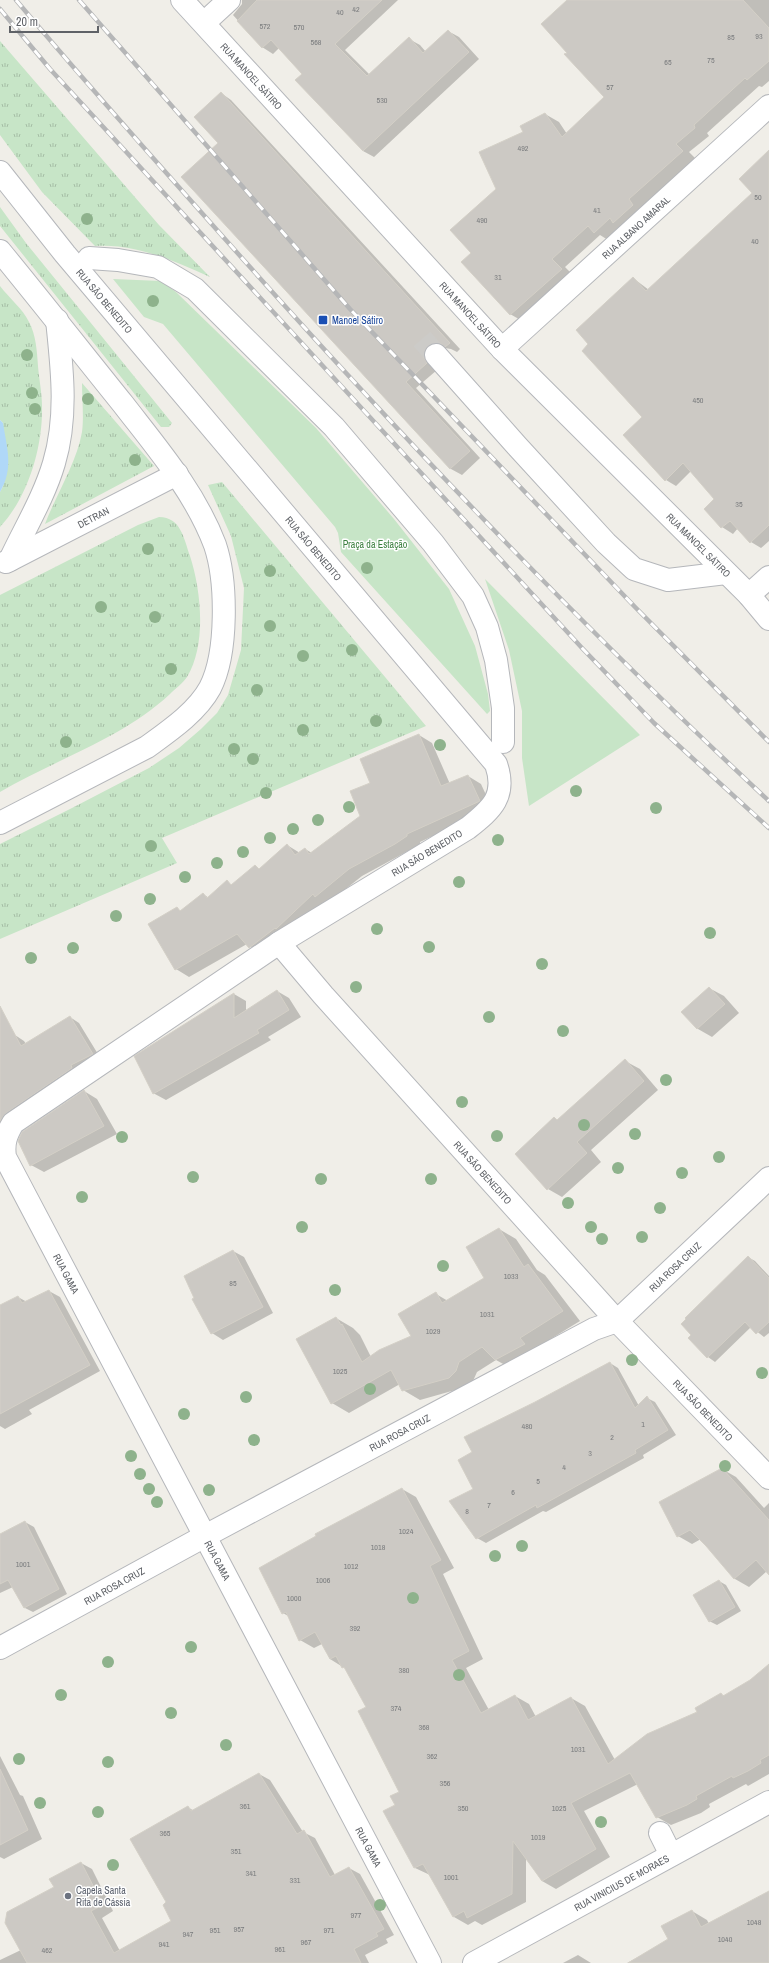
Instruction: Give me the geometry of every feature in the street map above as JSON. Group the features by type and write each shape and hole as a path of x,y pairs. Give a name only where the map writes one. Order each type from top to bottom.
{"street":[{"name":"RUA MANOEL SÁTIRO","path":"182,0 502,349 749,596 769,619"},
{"path":"204,23 229,0"},
{"name":"RUA ALBANO AMARAL","path":"502,349 769,106"},
{"name":"RUA SÃO BENEDITO","path":"0,172 64,254 496,764 500,776 499,794 490,810 468,828 280,943 323,995 617,1321 769,1478"},
{"path":"0,250 57,320 177,474 204,522 214,545 221,567 224,611 221,651 210,688 193,710 167,733 147,747 0,823"},
{"path":"89,258 118,260 158,267 195,290 334,427 433,543 473,596 487,627 496,660 503,708 503,742"},
{"path":"5,562 41,496 54,463 63,413 62,364 57,320"},
{"path":"436,355 517,446 606,542 634,569 668,580 726,573"},
{"name":"DETRAN","path":"5,562 177,474"},
{"path":"749,596 769,577"},
{"name":"RUA GAMA","path":"280,943 13,1123 6,1136 3,1146 5,1157 430,1963"},
{"name":"RUA ROSA CRUZ","path":"0,1648 205,1536 594,1329 617,1321 769,1178"},
{"name":"RUA VINICIUS DE MORAES","path":"474,1963 769,1802"},
{"path":"660,1833 671,1855"}],"green space":[{"path":"0,41 159,225 210,277 169,259 140,250 125,247 95,246 42,192 0,135"},
{"path":"0,207 26,243 172,423 169,427 161,427 0,226"},
{"name":"Praça da Estação","path":"113,279 161,281 176,292 316,428 394,519 449,589 475,646 488,694 490,711 487,714 341,552 338,533 335,527 163,324 144,317"},
{"path":"0,286 23,313 29,322 35,338 42,396 42,422 37,454 26,486 19,501 0,527 0,492 3,486 3,423 0,420"},
{"path":"82,383 154,466 45,524 76,455 82,432 83,420"},
{"path":"222,482 426,726 162,838 177,863 0,939 0,844 149,768 179,748 201,729 217,713 228,695 241,650 244,588 231,536 208,485"},
{"path":"159,517 172,521 180,530 190,556 197,585 200,633 193,664 187,677 179,686 151,710 131,724 88,748 21,780 0,792 0,595 138,525"},
{"path":"485,579 640,735 529,806 522,758 522,711 509,650"}],"water":[{"path":"0,420 3,423 8,450 8,466 7,475 0,492"}],"building":[{"path":"257,0 382,0 335,44 367,76 409,37 423,53 448,30 469,52 363,151 295,80 302,74 271,40 262,48 237,21"},
{"path":"567,0 743,0 769,28 769,61 747,80 745,78 694,125 695,128 676,144 683,151 629,199 633,205 613,223 610,218 594,233 588,226 552,259 562,269 510,315 461,262 471,253 450,230 496,189 479,152 523,132 520,126 545,113 562,137 604,97 564,54 567,53 541,24"},
{"path":"221,92 450,343 445,347 440,343 428,345 424,351 424,358 427,363 406,382 470,451 450,469 181,177 218,143 194,117"},
{"path":"769,150 769,525 750,543 730,521 721,528 704,509 714,499 683,463 665,481 623,435 642,417 582,351 588,344 576,330 633,277 646,291 752,193 739,179"},
{"path":"419,734 441,786 468,775 480,801 407,834 407,836 395,844 349,869 315,897 313,894 276,929 275,928 249,948 237,934 175,970 148,924 177,907 180,911 203,893 207,898 227,880 231,885 255,865 259,869 287,844 295,855 305,848 309,854 360,816 350,791 370,783 360,759"},
{"path":"709,987 725,1004 697,1029 681,1012"},
{"path":"277,990 289,1010 257,1030 259,1033 153,1094 134,1056 234,993 234,1018"},
{"path":"0,1006 21,1046 70,1016 93,1054 71,1065 72,1068 6,1113 0,1121"},
{"path":"625,1059 644,1081 577,1142 587,1153 547,1190 515,1154 554,1117 557,1120"},
{"path":"84,1090 104,1126 30,1166 18,1141 22,1132"},
{"path":"499,1228 524,1267 528,1264 563,1311 520,1338 525,1344 495,1360 482,1347 459,1362 456,1371 449,1378 402,1391 391,1370 331,1404 296,1339 336,1317 341,1325 342,1324 362,1362 379,1350 411,1336 398,1314 436,1292 442,1303 484,1278 466,1247"},
{"path":"233,1250 263,1307 211,1334 192,1299 194,1298 184,1276"},
{"path":"748,1256 769,1278 769,1322 756,1334 745,1322 707,1358 688,1338 691,1335 681,1324 686,1319 685,1318"},
{"path":"49,1290 90,1365 0,1414 0,1305 18,1296 22,1303"},
{"path":"610,1362 635,1408 647,1396 668,1430 635,1450 636,1453 537,1508 536,1505 476,1539 449,1501 473,1489 458,1460 472,1452 464,1437 535,1402"},
{"path":"722,1468 769,1520 769,1575 756,1560 734,1579 706,1546 690,1530 677,1537 659,1502"},
{"path":"402,1488 441,1560 430,1566 469,1651 452,1660 481,1713 515,1695 528,1720 571,1697 608,1764 647,1734 697,1712 695,1708 721,1693 723,1696 750,1680 769,1664 769,1755 760,1760 761,1763 748,1771 733,1778 732,1776 696,1796 697,1799 687,1805 656,1818 630,1773 594,1791 571,1803 596,1849 542,1881 513,1841 512,1894 467,1918 464,1911 453,1917 423,1864 414,1868 383,1811 395,1805 390,1796 399,1792 358,1711 366,1707 344,1667 342,1668 336,1656 330,1659 315,1632 299,1641 286,1612 282,1614 259,1568 316,1536 315,1534"},
{"path":"25,1521 59,1589 24,1608 8,1580 0,1584 0,1534"},
{"path":"719,1580 735,1607 709,1622 693,1595"},
{"path":"0,1769 28,1830 0,1845"},
{"path":"259,1773 297,1834 304,1830 330,1877 349,1867 384,1929 376,1933 378,1936 354,1949 361,1963 27,1963 5,1923 7,1912 54,1887 49,1879 81,1862 103,1905 91,1911 114,1953 171,1921 163,1905 166,1902 130,1839 188,1806 191,1811"},
{"path":"769,1891 769,1963 628,1963 668,1939 661,1926 692,1910 701,1927"}],"tunnel":[{"path":"422,339 436,355"}],"railway":[{"path":"16,0 209,221 412,445 623,661 769,801"},
{"path":"79,0 350,309 635,607 769,742"},
{"path":"0,9 50,69 582,648 654,723 769,828"}],"place":[{"name":"Manoel Sátiro","path":"323,320"},
{"name":"Capela Santa Rita de Cássia","path":"68,1896"}]}
